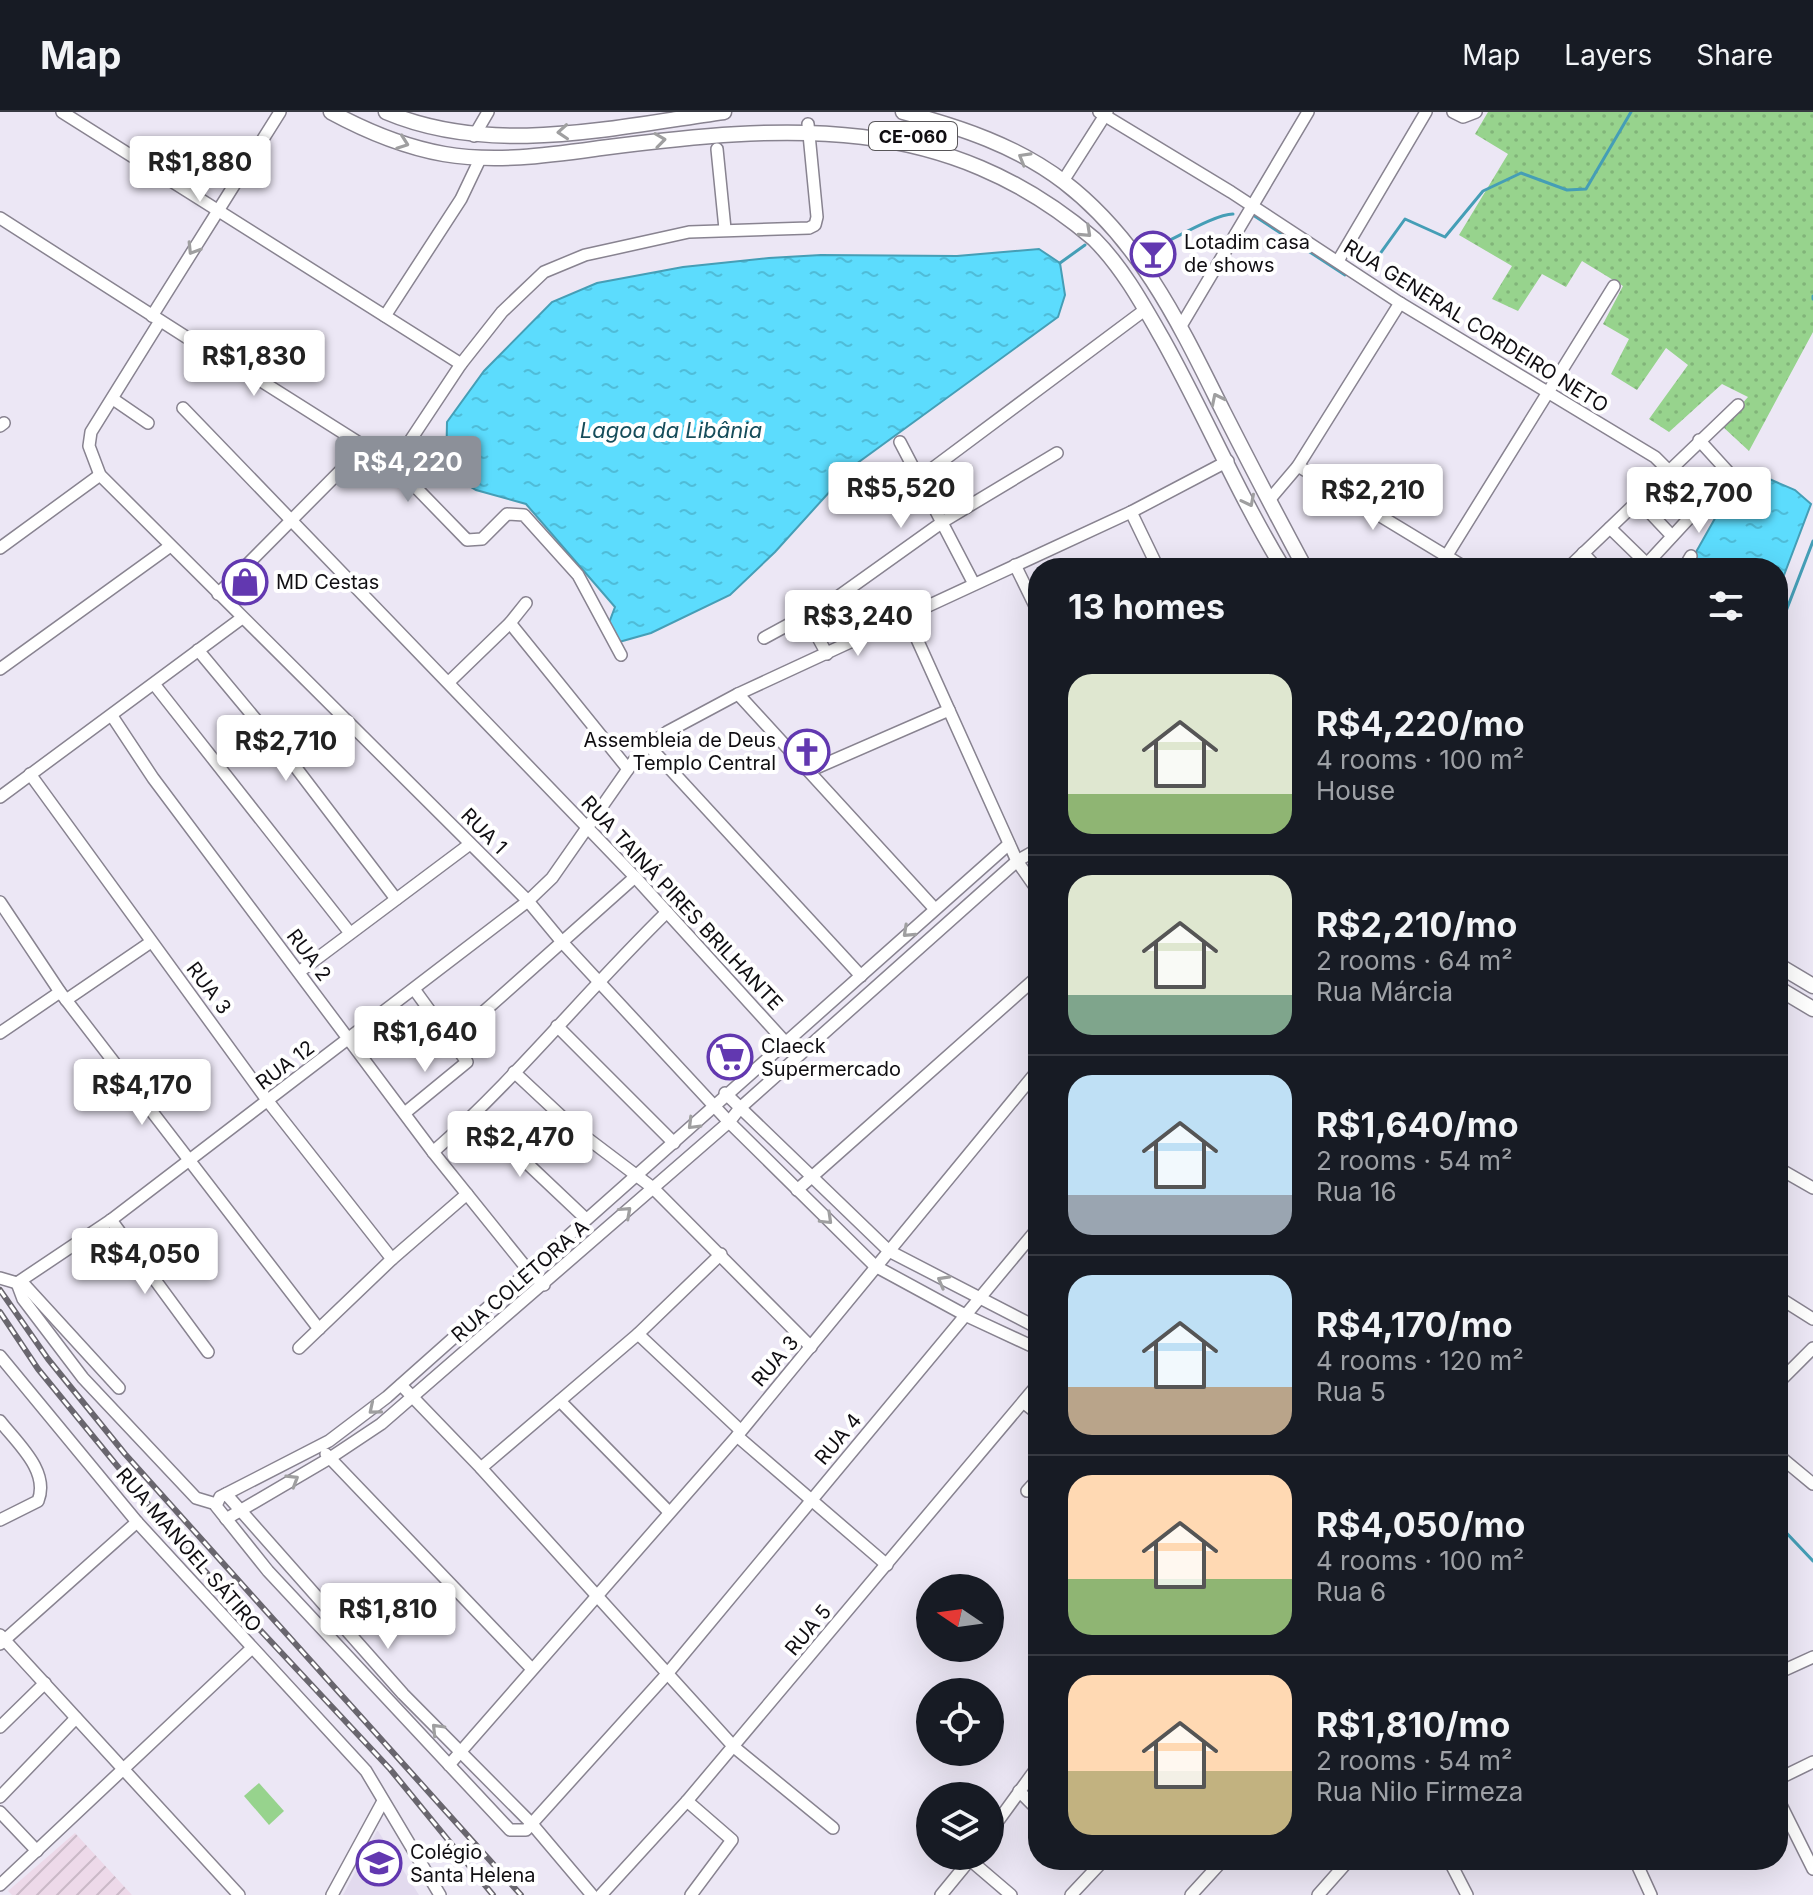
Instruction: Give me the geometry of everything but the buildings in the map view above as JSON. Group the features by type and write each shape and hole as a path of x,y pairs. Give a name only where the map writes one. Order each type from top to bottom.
{"main road":[{"name":"CE-060","path":"331,112 415,148 481,157 546,156 808,124 887,131 950,145 984,158 1050,199 1087,232 1119,268 1146,309 1278,558"},
{"path":"386,112 432,128 474,136 579,131 724,112"},
{"name":"CE-060","path":"903,112 999,144 1063,181 1113,226 1132,249 1181,326 1300,558"},
{"path":"1788,971 1813,986"},
{"path":"1788,994 1813,1009"}],"street":[{"path":"62,112 461,364"},
{"path":"148,423 113,399 218,210 280,112"},
{"path":"474,136 488,112"},
{"path":"1181,326 1308,112"},
{"path":"1338,261 1426,112"},
{"path":"1453,112 1463,117 1476,112"},
{"path":"1063,181 1104,113"},
{"name":"RUA GENERAL CORDEIRO NETO","path":"1104,113 1400,303 1546,394 1655,457 1703,505"},
{"path":"394,465 461,364 502,312 544,272 599,252 689,232 815,225 817,217 808,124"},
{"path":"717,149 725,229"},
{"path":"385,316 461,199 481,157"},
{"path":"0,218 156,319 394,465 467,540 482,539 507,514 524,515 578,575 621,655"},
{"path":"1446,556 1614,286"},
{"path":"1270,499 1298,466 1400,303"},
{"path":"921,477 1146,309"},
{"name":"RUA 1","path":"113,399 89,440 91,459 100,475 169,547 408,778 528,901 562,942 729,1122 875,1266 967,1316 1028,1344"},
{"path":"1578,558 1738,405"},
{"name":"RUA TAINÁ PIRES BRILHANTE","path":"183,408 586,825 786,1043"},
{"path":"1652,558 1729,476 1728,469 1699,440"},
{"path":"900,442 944,521 974,584"},
{"path":"218,594 365,446"},
{"path":"764,638 832,601 944,521 1057,453"},
{"path":"1030,558 1131,512 1228,461"},
{"path":"1298,466 1449,558"},
{"path":"0,548 100,475"},
{"path":"1638,500 1672,536"},
{"path":"1131,512 1153,558"},
{"path":"1610,528 1638,558"},
{"path":"0,669 169,547"},
{"path":"1583,553 1588,558"},
{"path":"861,976 648,745 738,694 1028,559"},
{"path":"1015,565 1028,592"},
{"path":"449,682 510,623 526,603"},
{"path":"805,614 827,654"},
{"path":"907,617 1009,844 1028,877"},
{"path":"0,797 242,618"},
{"path":"510,623 628,769"},
{"path":"198,650 297,769 396,899"},
{"path":"154,684 350,933"},
{"path":"738,694 934,908"},
{"path":"809,771 949,710"},
{"name":"RUA 2","path":"112,716 153,778 433,1152 528,1270 544,1285"},
{"name":"RUA 12","path":"19,1282 111,1220 528,901 552,878 586,825 648,745"},
{"name":"RUA 3","path":"30,774 267,1100 392,1259"},
{"path":"299,972 470,844"},
{"name":"RUA COLETORA A","path":"219,1500 320,1446 361,1419 1009,844"},
{"name":"RUA COLETORA A","path":"226,1519 330,1458 413,1398 729,1122 740,1108 1017,861 1028,855"},
{"path":"453,1039 635,877"},
{"path":"0,902 63,996 319,1329"},
{"path":"433,1152 476,1115 598,980 667,912"},
{"path":"0,1033 151,942"},
{"path":"797,1190 1028,985"},
{"path":"406,1112 467,1062 414,989"},
{"path":"557,1026 674,1143"},
{"path":"804,1028 816,1040"},
{"path":"514,1072 575,1129 653,1188 811,1347"},
{"name":"RUA 3","path":"449,1765 530,1667 811,1347 1028,1082"},
{"path":"725,1093 889,1251 1028,1323"},
{"path":"476,1115 586,1219"},
{"path":"1788,1174 1813,1188"},
{"path":"299,1348 392,1259 467,1194"},
{"path":"111,1220 208,1352"},
{"name":"RUA 4","path":"532,1824 667,1674 1028,1241"},
{"path":"481,1468 638,1334 721,1254"},
{"path":"0,1278 19,1282 119,1388"},
{"path":"19,1282 23,1299 83,1378 196,1498 219,1500 240,1512 459,1753 532,1824 592,1895"},
{"path":"1788,1303 1813,1319"},
{"path":"638,1334 811,1500 887,1565"},
{"path":"1788,1373 1813,1348"},
{"name":"RUA MANOEL SÁTIRO","path":"0,1356 137,1522 366,1771 382,1803 440,1895"},
{"path":"401,1385 481,1468 734,1747 833,1828"},
{"name":"RUA 5","path":"601,1895 734,1747 1028,1398"},
{"path":"560,1401 669,1512"},
{"path":"1024,1403 1028,1406"},
{"path":"0,1421 38,1472 42,1483 38,1501 0,1520"},
{"path":"320,1446 530,1667"},
{"path":"1788,1463 1813,1484"},
{"path":"219,1500 226,1519 268,1571 510,1830 517,1832 532,1824"},
{"path":"137,1522 2,1640 239,1895"},
{"path":"0,1885 252,1648"},
{"path":"1788,1668 1813,1657"},
{"path":"0,1727 45,1683"},
{"path":"0,1797 76,1718"},
{"path":"1788,1774 1813,1762"},
{"path":"1004,1812 1028,1779"},
{"path":"1019,1791 1028,1800"},
{"path":"687,1801 732,1840 691,1895"},
{"path":"332,1895 382,1803"},
{"path":"0,1812 37,1851"},
{"path":"1788,1819 1813,1869"},
{"path":"941,1895 962,1870"},
{"path":"985,1870 1011,1895"},
{"path":"1071,1895 1091,1870"},
{"path":"1191,1895 1214,1870"},
{"path":"1318,1895 1340,1870"},
{"path":"1454,1870 1467,1895"},
{"path":"1640,1870 1651,1895"}],"shaded area":[{"name":"Colégio Santa Helena","path":"378,1831 419,1895 343,1895"},
{"path":"75,1833 132,1895 12,1895 8,1891"}],"green space":[{"path":"1488,112 1813,112 1813,332 1749,451 1722,426 1748,397 1722,384 1669,432 1649,419 1688,365 1666,348 1637,390 1611,374 1629,339 1603,324 1623,286 1582,261 1566,287 1542,274 1518,311 1492,299 1512,266 1459,235 1508,154 1475,134"},
{"path":"259,1783 284,1811 269,1825 244,1796"}],"water":[{"name":"Lagoa da Libânia","path":"1039,249 1060,263 1065,295 1058,317 852,467 775,552 730,595 651,633 619,642 609,623 615,607 526,504 476,490 446,472 447,422 484,371 552,302 597,283 683,267 769,258 821,255 957,256"},
{"path":"1753,472 1795,490 1811,504 1788,565 1788,558 1693,558 1731,490"}],"waterway":[{"path":"1377,258 1405,219 1445,237 1483,191 1521,173 1567,190 1586,189 1631,112"},
{"path":"1151,249 1205,223 1233,214"},
{"path":"1253,215 1345,275"},
{"path":"1060,263 1085,245"},
{"path":"1788,606 1813,541"},
{"path":"1788,1535 1813,1561"}],"railway":[{"path":"0,1290 48,1359 125,1454 521,1895"},
{"path":"0,1312 38,1369 190,1555 390,1769 493,1895"}],"place":[{"name":"Lotadim casa de shows","path":"1153,254"},
{"name":"MD Cestas","path":"245,582"},
{"name":"Assembleia de Deus Templo Central","path":"807,752"},
{"name":"Claeck Supermercado","path":"730,1057"},
{"name":"Colégio Santa Helena","path":"379,1863"}]}
